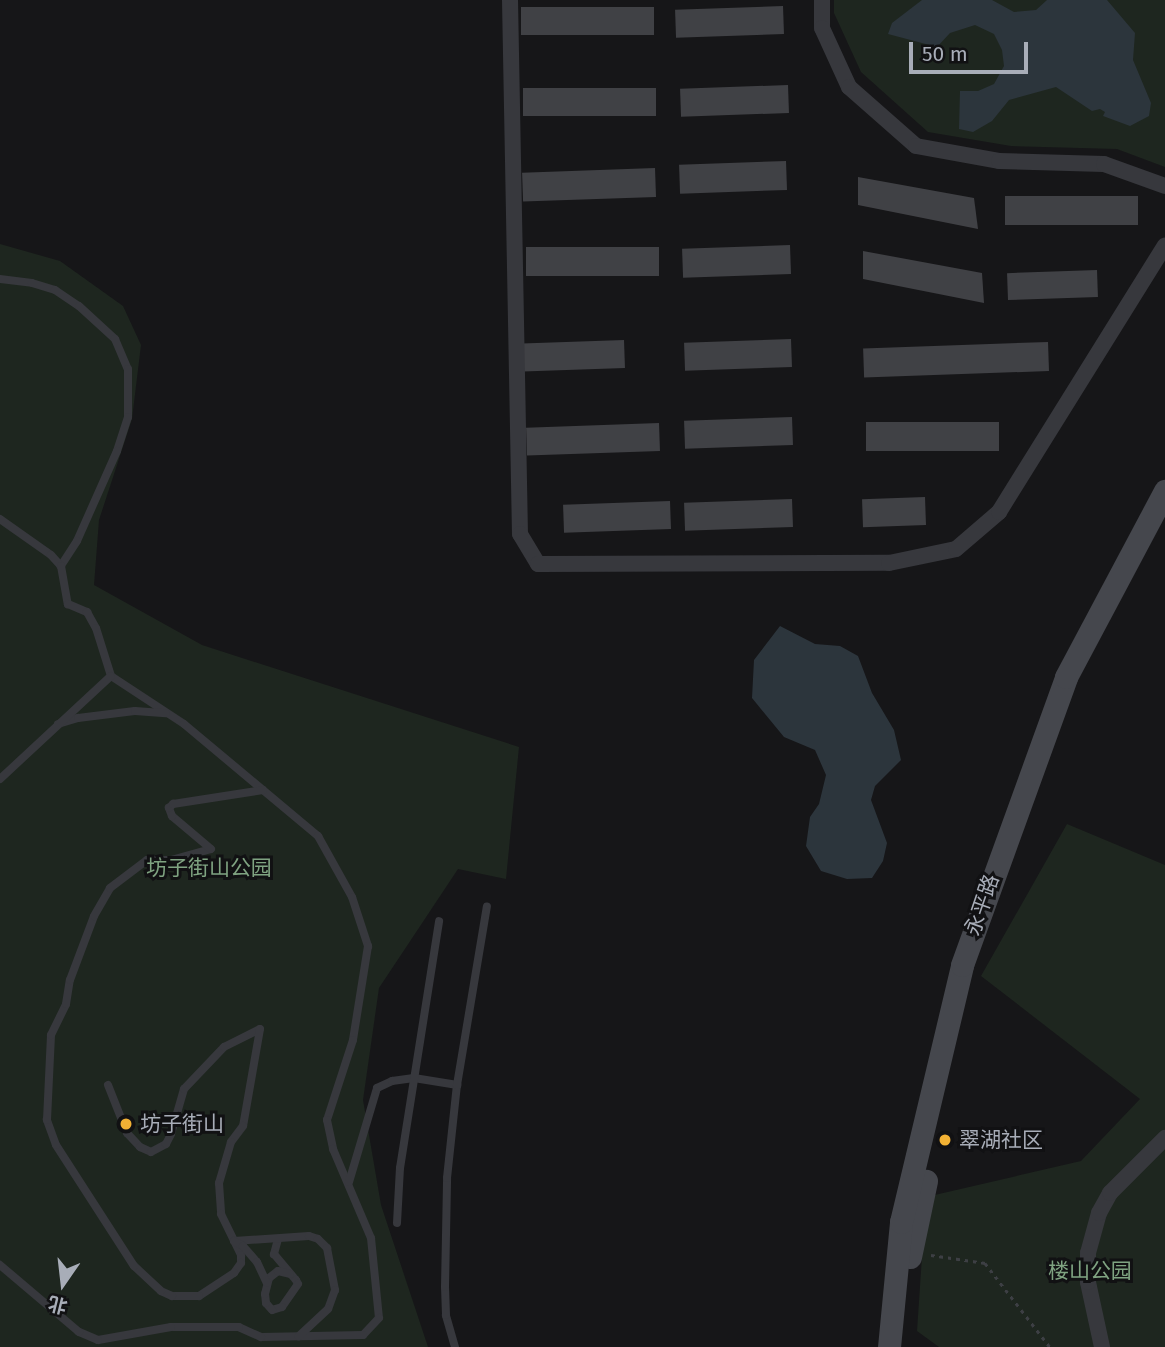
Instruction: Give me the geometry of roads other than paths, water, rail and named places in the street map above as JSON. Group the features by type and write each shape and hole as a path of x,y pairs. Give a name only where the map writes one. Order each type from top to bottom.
{"main road":[{"name":"永平路","path":"889,1347 901,1222 962,965 1066,677 1165,491"},
{"name":"永平路","path":"902,1347 911,1252 979,956 1079,682 1165,520"}],"street":[{"path":"510,0 520,534 538,564 889,563 956,549 999,512 1165,245"},
{"path":"822,0 822,28 849,87 916,146 999,161 1104,164 1165,186"},
{"path":"1102,1347 1088,1282 1088,1253 1099,1213 1110,1194 1165,1138"}],"lane":[{"path":"0,279 33,283 55,290 79,306 115,339 128,369 128,417 117,451 77,541 61,566"},
{"path":"0,519 51,555 61,566 68,604 87,612 96,628 111,676 169,713 318,836 352,897 368,946 354,1040 327,1120 333,1149 371,1238 379,1318 363,1335 261,1337 239,1327 171,1327 98,1340 79,1332 0,1265"},
{"path":"0,779 55,725 111,676"},
{"path":"55,725 78,718 135,711 169,713"},
{"path":"108,1085 127,1133 140,1147 151,1152 166,1144 184,1089 223,1047 260,1029 243,1126 231,1142 219,1182 222,1214 241,1263 234,1273 199,1296 172,1296 161,1291 134,1266 55,1145 47,1120 51,1035 66,1004 70,980 94,916 110,888 147,860 171,860 211,849 172,816 169,808 173,804 263,790"},
{"path":"455,1347 446,1315 447,1178 457,1085 487,906"},
{"path":"397,1223 400,1168 439,920"},
{"path":"349,1182 377,1088 392,1081 414,1078 457,1085"},
{"path":"234,1241 243,1246 257,1262 267,1283 268,1308 277,1310 297,1289 296,1280 274,1254 278,1238"},
{"path":"234,1241 318,1239 331,1256 335,1290 328,1309 299,1336"},
{"path":"267,1283 274,1272 290,1274"}],"place":[{"name":"坊子街山","path":"126,1124"},
{"name":"翠湖社区","path":"945,1140"}],"park label":[{"name":"坊子街山公园","path":"209,868"},
{"name":"楼山公园","path":"1090,1271"}]}
